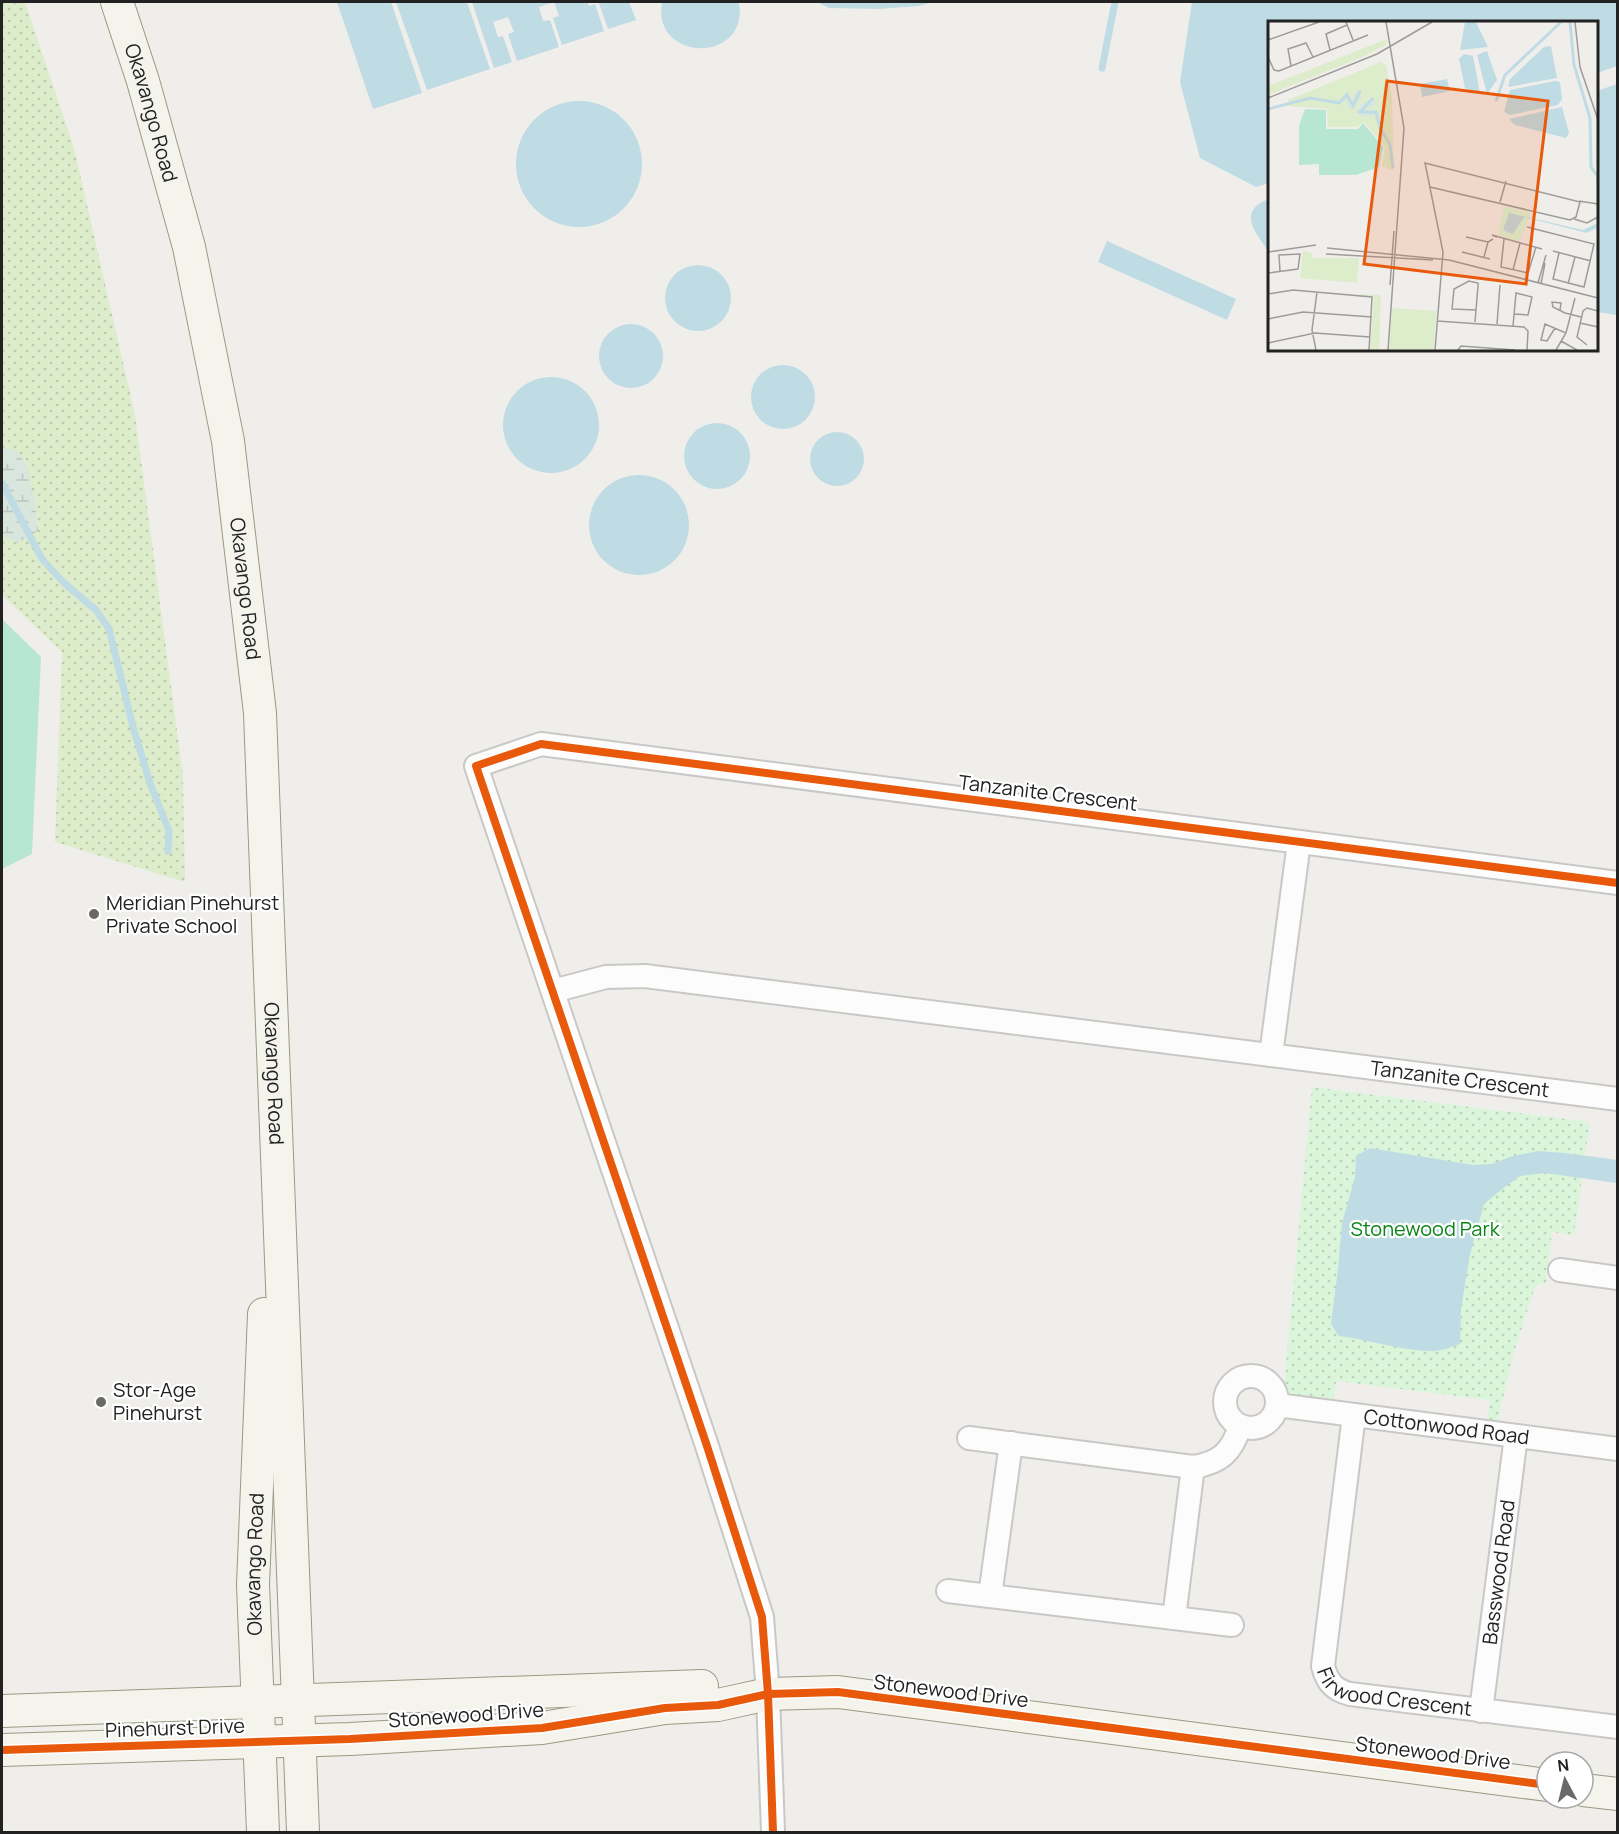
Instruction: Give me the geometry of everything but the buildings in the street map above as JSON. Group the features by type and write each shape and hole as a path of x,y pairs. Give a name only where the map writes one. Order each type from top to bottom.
{"main road":[{"name":"Okavango Road","path":"117,2 143,81 189,247 228,441 260,713 303,1833"},
{"name":"Okavango Road","path":"263,1833 253,1585 263,1324 278,1188"},
{"name":"Stonewood Drive","path":"349,1698 710,1685 768,1694 838,1692 1535,1783"},
{"name":"Stonewood Drive","path":"350,1739 542,1728 665,1708 718,1705 768,1694"},
{"name":"Pinehurst Drive","path":"2,1711 349,1698"},
{"name":"Pinehurst Drive","path":"2,1750 350,1739"},
{"path":"1595,1791 1617,1794"}],"street":[{"name":"Tanzanite Crescent","path":"1617,883 541,744 476,766 553,991 606,977 645,976 1617,1099"},
{"path":"1271,1055 1299,842"},
{"path":"553,991 706,1443 762,1617 768,1694 772,1833"},
{"path":"1560,1270 1617,1278"},
{"path":"1251,1376 1260,1377 1268,1382 1273,1389 1277,1405 1274,1415 1267,1422 1259,1427 1249,1428 1240,1426 1232,1420 1224,1404 1225,1395 1235,1380 1251,1376"},
{"name":"Cottonwood Road","path":"1277,1405 1617,1449"},
{"name":"Firwood Crescent","path":"1354,1415 1323,1666 1325,1675 1335,1688 1342,1692 1617,1727"},
{"path":"969,1438 1193,1467 1205,1466 1224,1455 1236,1439 1240,1426"},
{"name":"Basswood Road","path":"1481,1711 1516,1436"},
{"path":"990,1596 1011,1443"},
{"path":"1174,1618 1193,1467"},
{"path":"948,1591 1232,1625"}],"green space":[{"path":"2,2 25,2 74,148 135,415 183,776 185,882 55,842 62,652 2,595"},
{"path":"2,449 17,450 28,469 35,502 38,531 17,543 2,535"},
{"path":"2,619 41,657 32,854 2,869"},
{"name":"Stonewood Park","path":"1312,1087 1590,1122 1574,1235 1552,1232 1546,1283 1538,1284 1534,1290 1513,1355 1497,1424 1487,1423 1490,1400 1336,1381 1333,1403 1300,1398 1284,1386"}],"water":[{"path":"337,2 391,2 422,93 373,109"},
{"path":"396,2 467,2 490,69 427,90"},
{"path":"472,2 554,2 539,7 543,21 550,20 559,47 517,61 508,34 514,32 508,17 493,22 498,37 503,36 512,62 494,68"},
{"path":"554,2 588,2 589,6 595,4 604,31 562,45 553,18 559,16"},
{"path":"629,2 636,20 608,29 599,3"},
{"path":"662,2 739,2 738,22 730,37 717,45 701,48 684,45 671,36 663,22"},
{"path":"817,2 933,2 919,6 879,9 829,8"},
{"path":"1192,2 1617,2 1617,66 1598,73 1598,21 1268,21 1268,183 1256,187 1200,158 1180,82"},
{"path":"1618,84 1617,315 1598,312 1598,91"},
{"path":"579,101 603,106 624,119 637,140 642,164 637,188 624,209 603,222 579,227 555,222 534,209 521,188 516,164 521,140 534,119 555,106"},
{"path":"1268,200 1268,250 1252,223 1253,210"},
{"path":"1107,241 1236,299 1227,320 1098,262"},
{"path":"698,265 710,268 721,275 728,286 731,298 728,310 721,321 710,328 698,331 686,328 675,321 668,310 665,298 668,286 675,275 686,268"},
{"path":"625,324 637,324 654,333 661,344 663,356 661,368 654,379 637,388 625,388 613,383 604,374 599,362 599,350 604,338 613,329"},
{"path":"783,365 801,371 809,379 815,397 809,415 801,423 783,429 765,423 757,415 751,397 757,379 765,371"},
{"path":"551,377 570,380 585,391 596,406 599,425 596,444 585,459 570,470 551,473 532,470 517,459 506,444 503,425 506,406 517,391 532,380"},
{"path":"717,423 730,426 740,433 747,443 750,456 747,469 740,479 730,486 717,489 704,486 694,479 687,469 684,456 687,443 694,433 704,426"},
{"path":"837,432 856,440 864,459 856,478 837,486 818,478 810,459 818,440"},
{"path":"639,475 658,479 674,490 685,506 689,525 685,544 674,560 658,571 639,575 620,571 604,560 593,544 589,525 593,506 604,490 620,479"},
{"path":"1370,1148 1473,1165 1492,1164 1537,1151 1617,1160 1617,1183 1545,1173 1520,1176 1484,1204 1470,1254 1461,1309 1460,1344 1436,1351 1421,1351 1339,1336 1331,1324 1342,1223 1355,1177 1356,1156"}],"waterway":[{"path":"1102,68 1115,2"},
{"path":"2,483 42,559 64,583 96,610 109,629 133,727 150,783 169,831 168,851"}],"cycle path":[{"path":"773,1832 768,1694 762,1617 706,1443 476,766 541,744 1618,883"},
{"path":"2,1750 350,1739 542,1728 665,1708 718,1705 768,1694 838,1692 1535,1783"}],"place":[{"name":"Meridian Pinehurst Private School","path":"94,914"},
{"name":"Stor-Age Pinehurst","path":"101,1402"}]}
